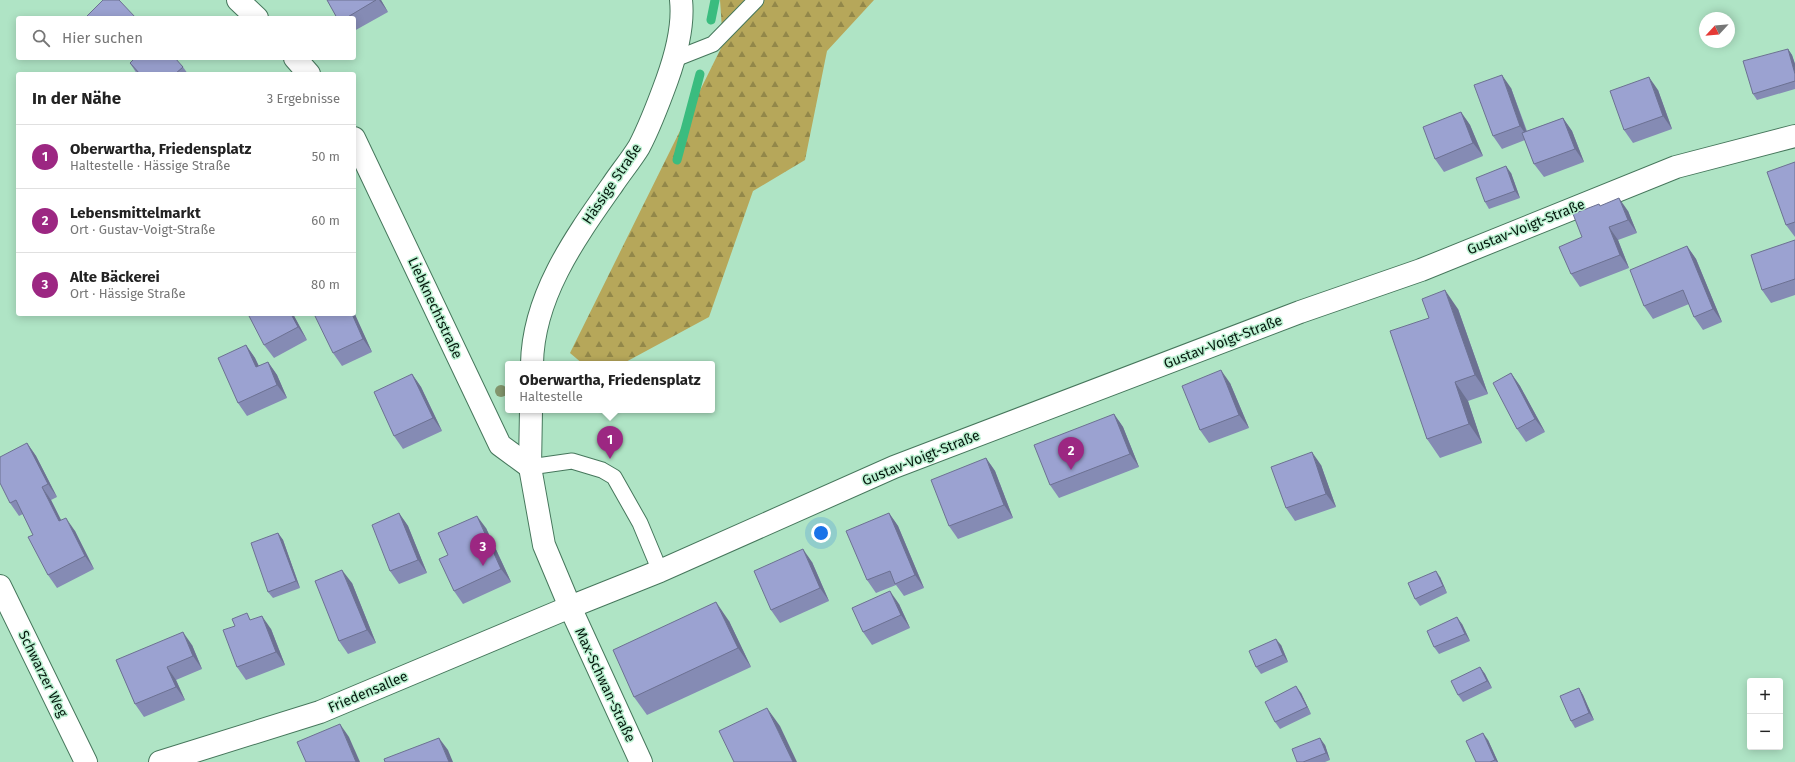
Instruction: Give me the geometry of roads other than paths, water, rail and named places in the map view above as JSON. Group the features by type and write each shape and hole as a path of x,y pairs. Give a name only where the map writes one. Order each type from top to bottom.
{"street":[{"path":"238,0 256,16"},
{"name":"Hässige Straße","path":"532,361 532,348 544,297 575,239 638,147 659,102 675,59 682,14 681,0"},
{"path":"297,60 307,72"},
{"name":"Gustav-Voigt-Straße","path":"570,607 660,571 894,467 1300,312 1421,270 1676,167 1795,136"},
{"name":"Liebknechtstraße","path":"356,142 500,445 530,467"},
{"path":"531,413 530,467 544,545 570,607"},
{"name":"Schwarzer Weg","path":"0,586 86,762"},
{"name":"Friedensallee","path":"160,762 320,712 570,607"},
{"name":"Max-Schwan-Straße","path":"570,607 642,762"}],"lane":[{"path":"675,59 713,44 756,0"},
{"path":"530,467 572,461 602,470 614,477 640,523 660,571"}],"waterway":[{"path":"711,20 715,0"},
{"path":"677,160 700,74"}],"place":[{"name":"Oberwartha, Friedensplatz","path":"610,459"},
{"name":"Lebensmittelmarkt","path":"1071,470"},
{"name":"Alte Bäckerei","path":"483,566"}]}
